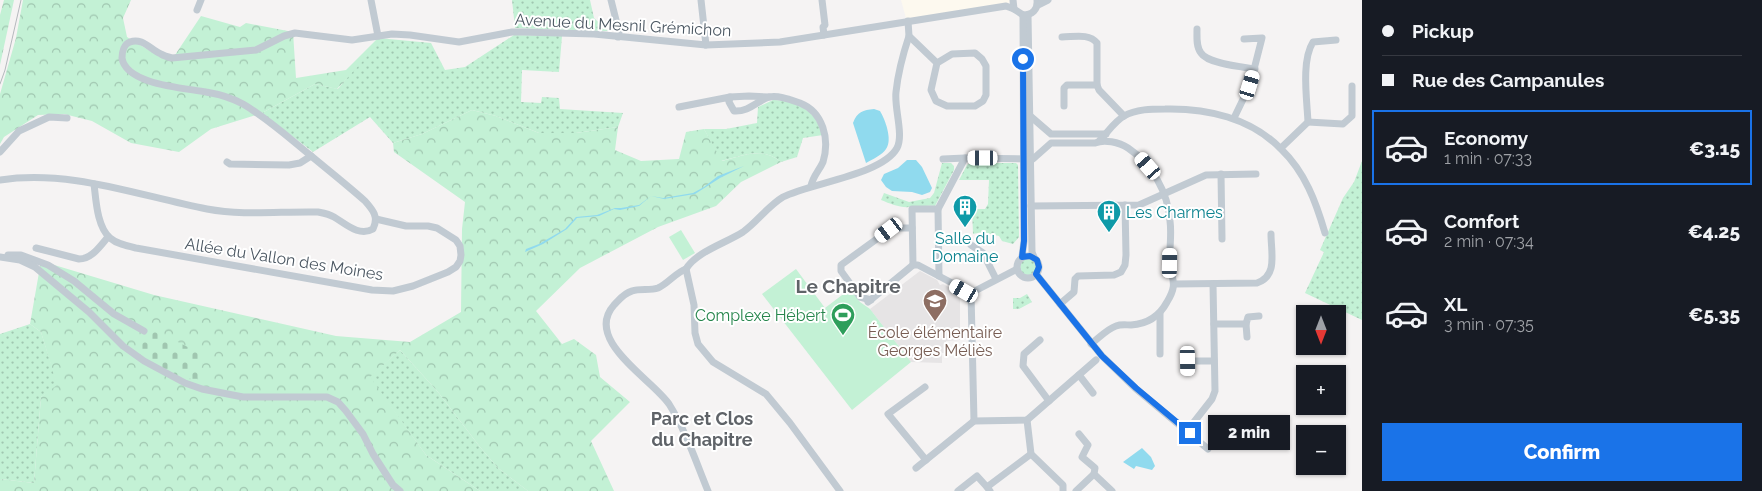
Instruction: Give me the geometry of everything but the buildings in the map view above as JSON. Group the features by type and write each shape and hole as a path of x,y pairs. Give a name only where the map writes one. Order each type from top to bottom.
{"street":[{"path":"197,10 201,0"},
{"path":"371,0 378,36"},
{"path":"611,0 619,32 618,37"},
{"path":"701,0 706,45"},
{"path":"817,0 820,26 823,31"},
{"path":"822,0 825,25 823,31"},
{"path":"1013,0 1014,8 1025,15 1032,14 1038,2 1048,0"},
{"path":"1006,6 1013,0"},
{"name":"Avenue du Mesnil Grémichon","path":"376,219 374,211 365,201 277,127 241,103 221,95 170,88 140,77 124,62 122,51 126,44 137,41 160,54 172,58 185,58 256,50 284,36 295,33 352,40 378,36 410,35 459,42 512,32 553,32 706,45 780,42 823,31 908,21 1006,6 1014,8"},
{"path":"1025,15 1027,159 1024,241 1022,257 1017,263 1016,269 1025,278 1036,274 1039,267 1032,252 1027,159"},
{"path":"708,491 684,433 668,403 636,372 607,335 606,323 610,310 621,297 632,291 654,289 664,285 686,269 701,254 724,244 744,231 782,198 811,186 860,172 892,155 898,146 899,138 896,91 901,62 909,36 908,21"},
{"path":"1197,30 1201,55 1210,60 1255,69"},
{"path":"909,36 937,62"},
{"path":"1062,37 1094,38 1097,43 1097,85 1124,116"},
{"path":"1234,118 1250,85 1262,38 1244,38"},
{"path":"1308,122 1306,68 1310,47 1314,42 1336,40"},
{"path":"975,53 986,66 986,95 983,101 975,106 947,106 936,101 931,90 937,62 952,54 975,53"},
{"path":"1064,106 1064,88 1067,85 1097,85"},
{"path":"1281,148 1308,122 1343,124 1352,116 1352,86"},
{"path":"679,106 730,97 749,96 788,99 804,105 816,115 824,128 826,146 822,163 813,177 811,186"},
{"path":"730,97 729,102 734,111 756,105 769,98"},
{"path":"944,158 1033,159 1052,143 1095,143 1124,116 1150,109 1188,108 1207,111 1234,118 1252,127 1281,148 1300,171 1309,187 1325,233"},
{"path":"1026,115 1052,134 1106,134"},
{"path":"0,152 19,131 49,117 67,118"},
{"path":"1052,134 1052,143"},
{"path":"1092,344 1111,328 1118,325 1148,322 1160,314 1175,284 1170,263 1168,202 1157,178 1139,155 1124,146 1100,140"},
{"path":"227,162 230,164 289,165 300,163 311,156"},
{"path":"939,276 938,209 965,158"},
{"path":"1221,174 1222,239"},
{"path":"1031,206 1139,205 1206,175 1256,174"},
{"path":"0,180 18,177 64,178 225,212 318,212 332,216 360,232 367,232 373,229 376,219"},
{"path":"36,248 84,259 90,256 108,237 99,219 94,184"},
{"path":"1060,304 1074,292 1075,279 1078,276 1121,272 1125,265 1126,255 1125,205"},
{"path":"913,266 912,209 938,209"},
{"name":"Allée du Vallon des Moines","path":"108,237 119,243 136,248 372,290 393,291 413,286 448,272 456,267 460,261 460,246 456,240 437,228 406,226 376,219"},
{"path":"912,228 889,230 841,265 841,271 860,297 868,302 913,266 918,265 971,293"},
{"path":"1175,284 1256,283 1265,280 1271,270 1271,234"},
{"path":"972,244 983,254 996,280"},
{"path":"0,257 10,254 21,255 48,265 74,281 114,314 144,331"},
{"path":"0,257 20,260 34,267 89,312 124,346 144,360 185,383 202,389 243,397 327,397 338,402 363,434 373,454 393,484 400,491"},
{"path":"1022,257 1034,257"},
{"path":"686,269 694,305 695,333 698,344 713,362 766,394 840,491"},
{"path":"971,293 1016,269"},
{"path":"1036,274 1102,356 1136,388 1208,449"},
{"path":"1187,431 1212,399 1215,391 1213,284"},
{"path":"971,293 974,421"},
{"path":"1160,314 1160,354"},
{"path":"1247,338 1246,324 1248,317 1259,316"},
{"path":"1214,324 1246,324"},
{"path":"1040,340 1024,354 1023,366 1049,401"},
{"path":"916,468 974,421 1027,420 1096,360"},
{"path":"1188,372 1188,361 1214,361"},
{"path":"1079,375 1094,393"},
{"path":"925,387 888,414 926,460"},
{"path":"1027,420 1031,454 1062,485 1063,491"},
{"path":"1076,491 1094,474 1094,468 1082,457 1088,445 1079,434"},
{"path":"958,491 978,476 988,489 1031,454"},
{"path":"1094,474 1112,491"}],"shaded area":[{"path":"901,0 1010,0 1007,8 907,22"},
{"path":"920,271 937,280 940,285 943,284 960,293 960,340 946,341 946,353 942,353 942,363 911,362 870,309"}],"green space":[{"path":"4,0 14,0 0,65 0,15"},
{"path":"23,0 131,0 123,18 127,37 160,57 175,55 201,16 240,27 246,23 293,32 296,78 346,70 378,38 375,48 337,89 315,84 262,113 211,129 179,152 131,143 92,121 64,114 38,115 4,137 0,144 0,94 16,38"},
{"path":"512,0 590,0 594,18 608,31 515,28"},
{"path":"514,35 562,36 559,72 522,70 521,102 541,103 542,97 559,98 560,109 623,113 618,127 576,133 539,133 496,116 472,110 422,134 393,143 370,117 313,152 262,113 315,84 338,89 378,38 431,43 445,70 465,67"},
{"path":"773,100 790,102 806,109 815,119 823,135 803,138 797,157 781,162 767,154 759,153 721,161 704,129 726,129 757,123 758,107"},
{"path":"472,110 496,116 539,133 576,133 618,127 615,150 641,161 679,159 686,132 704,129 722,161 760,153 774,157 781,162 741,182 716,206 658,227 580,268 536,311 562,344 574,339 596,355 600,377 630,402 591,441 614,491 528,491 498,468 438,392 400,350 370,377 426,455 480,491 0,491 0,479 34,483 41,397 57,385 41,332 30,324 41,261 154,295 336,336 410,342 461,312 462,229 465,202 394,152 393,143 422,134"},
{"path":"1362,161 1362,320 1346,312 1346,305 1330,305 1305,293 1324,252 1320,250 1343,198 1354,182"},
{"path":"942,163 951,163 954,166 954,170 935,206 903,207 881,200 884,193 909,202 930,198 934,193"},
{"path":"970,163 1016,163 1018,165 1019,237 1013,244 1002,241 999,236 982,232 973,234 972,209 985,209 988,204 989,180 959,180"},
{"path":"681,230 695,253 683,260 669,237"},
{"path":"1028,259 1034,261 1036,267 1034,273 1028,275 1022,273 1020,267 1022,261"},
{"name":"Complexe Hébert","path":"796,269 825,308 850,289 860,302 870,309 911,362 852,410 762,294"},
{"path":"1027,294 1032,302 1019,309 1013,309 1013,298 1020,298"},
{"path":"30,324 41,332 58,386 41,397 34,483 0,479 0,334"},
{"path":"149,327 205,356 197,380 173,375 136,352"},
{"path":"400,350 438,392 498,468 528,491 480,491 426,455 369,377"}],"water":[{"path":"874,109 880,111 882,115 888,130 889,140 884,151 866,163 853,123 856,116 861,112"},
{"path":"907,160 916,160 922,167 932,188 930,192 922,195 912,192 892,191 886,187 881,180 884,174 898,168"},
{"path":"744,166 695,194 664,199 651,196 663,198 693,193 718,176"},
{"path":"651,196 639,206 620,210 614,209 599,216 577,218 567,229 543,244 525,252 526,249 565,229 576,217 597,215 615,208 639,205"},
{"path":"1142,448 1151,457 1155,466 1152,470 1136,466 1134,469 1123,462"}],"railway":[{"path":"0,84 21,0"}],"place":[{"name":"Salle du Domaine","path":"965,228"},
{"name":"Les Charmes","path":"1109,233"},
{"name":"École élémentaire Georges Méliès","path":"935,322"},
{"name":"Complexe Hébert","path":"843,336"}],"district":[{"name":"Le Chapitre","path":"848,286"},
{"name":"Parc et Clos du Chapitre","path":"702,428"}],"route":[{"path":"1023,59 1024,253 1022,257 1030,256 1037,260 1039,267 1036,274 1102,356 1136,388 1190,433"}]}
